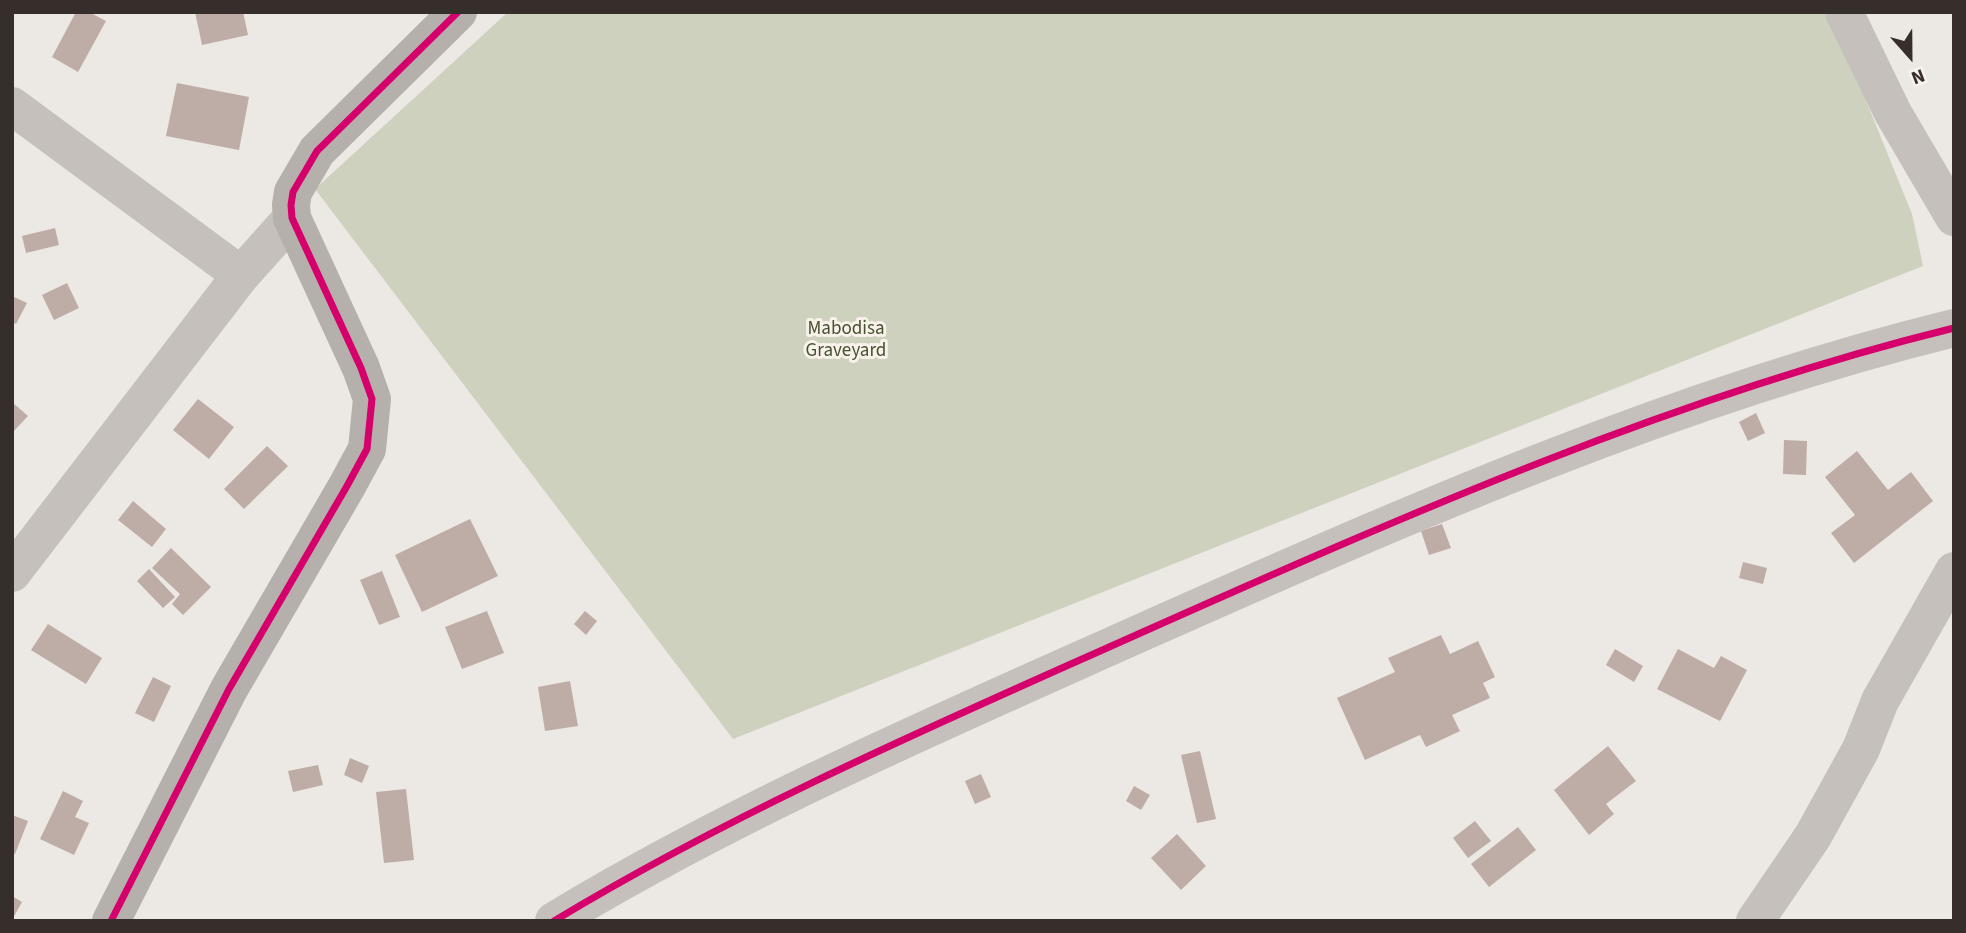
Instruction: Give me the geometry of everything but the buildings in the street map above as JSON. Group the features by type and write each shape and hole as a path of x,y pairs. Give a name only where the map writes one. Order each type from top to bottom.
{"street":[{"path":"111,921 229,689 366,449 372,399 361,368 292,218 293,192 317,151 458,12"},
{"path":"1843,12 1893,113 1954,217"},
{"path":"12,106 241,275"},
{"path":"12,573 241,275 292,218"},
{"path":"554,921 690,843 767,803 890,745 1370,531 1606,436 1736,390 1864,351 1954,328"},
{"path":"1755,921 1813,836 1861,748 1886,689 1954,571"}],"green space":[{"name":"Mabodisa Graveyard","path":"508,12 1830,12 1912,214 1923,266 733,739 315,189"}],"cycle path":[{"path":"111,921 229,689 367,449 372,399 361,368 292,218 293,192 317,151 458,12"},
{"path":"554,921 698,840 845,767 1244,587 1442,502 1644,423 1746,388 1849,356 1954,328"}]}
